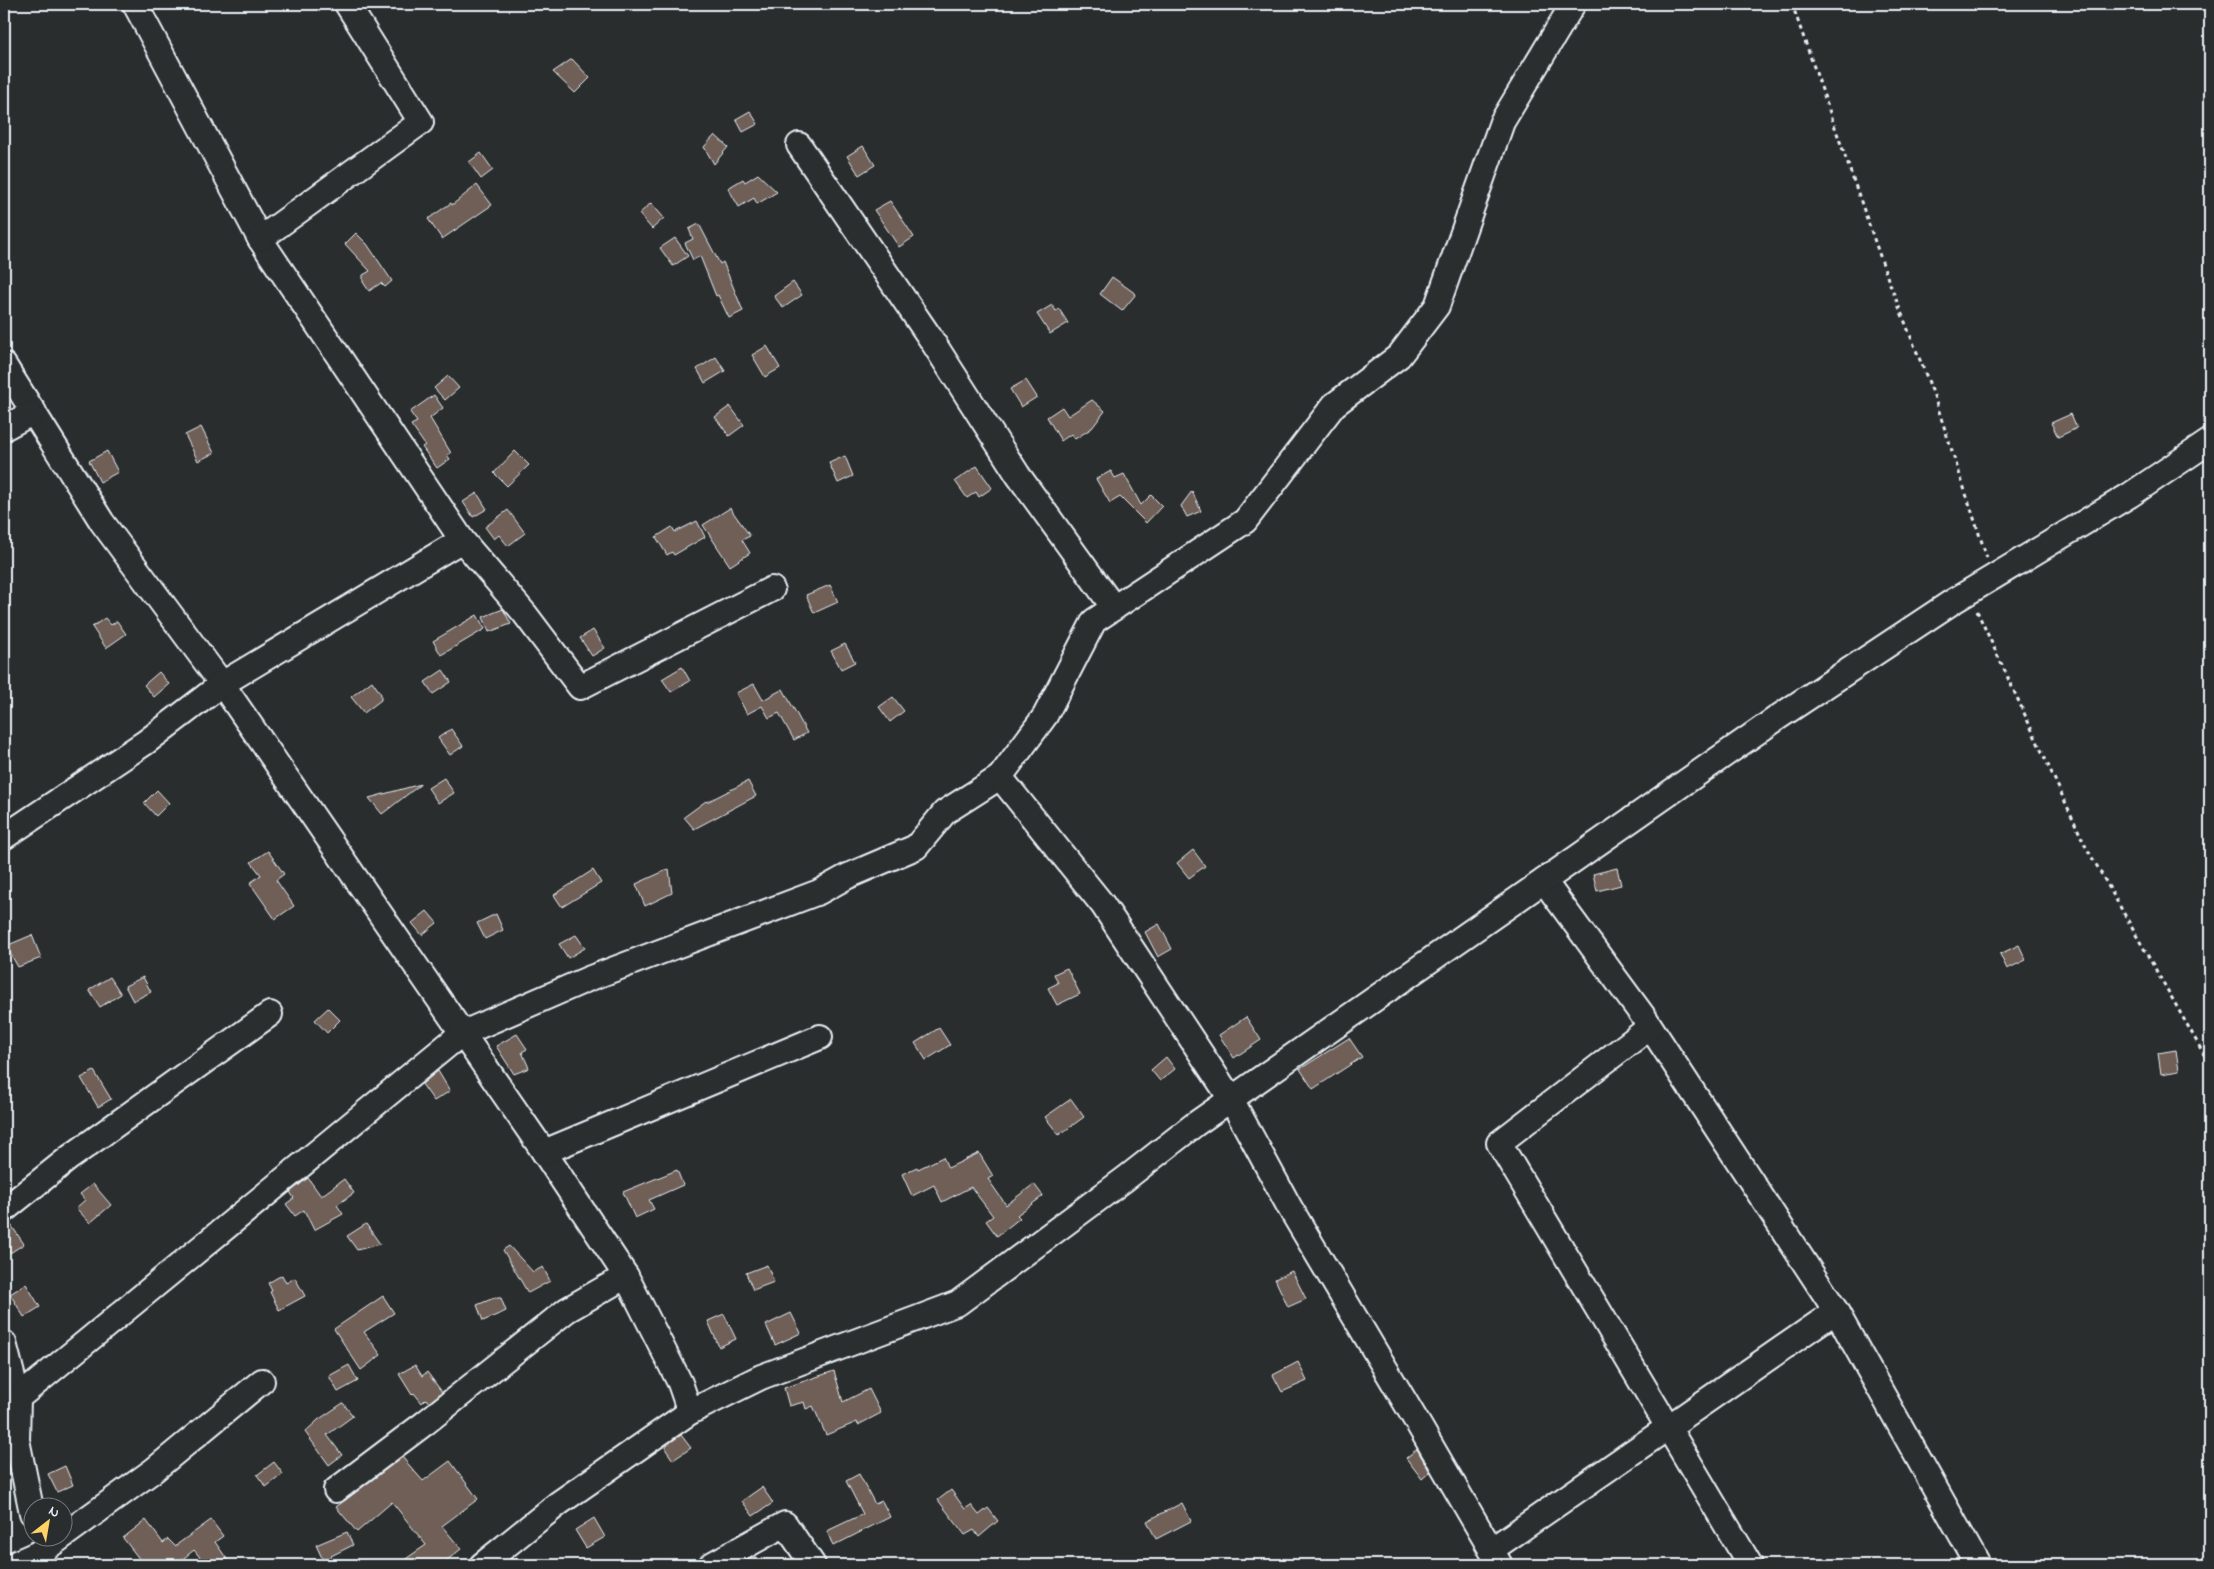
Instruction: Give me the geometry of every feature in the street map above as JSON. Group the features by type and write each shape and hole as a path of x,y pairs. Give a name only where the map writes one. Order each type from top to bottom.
{"street":[{"path":"136,4 260,239 462,540 525,614 580,687 772,589"},
{"path":"260,239 421,122 347,4"},
{"path":"18,1398 461,1034 588,979 818,892 848,876 916,847 945,812 1000,777 1044,716 1094,621 1245,522 1334,405 1399,356 1437,306 1502,122 1573,4"},
{"path":"799,145 929,336 1018,476 1114,608"},
{"path":"4,365 102,522 222,684 544,1152 626,1276 680,1383 690,1412"},
{"path":"4,428 34,412"},
{"path":"482,1565 559,1504 690,1412 761,1377 958,1302 1126,1179 1194,1125 1780,716 1968,592 2130,495 2210,441"},
{"path":"4,837 146,742 222,684 462,540"},
{"path":"1000,777 1103,905 1231,1099 1290,1208 1378,1353 1495,1557 1668,1427 1836,1311"},
{"path":"1544,881 1650,1027 1836,1311 1978,1565"},
{"path":"4,1210 69,1158 270,1014"},
{"path":"1650,1027 1499,1143 1750,1565"},
{"path":"544,1152 820,1037"},
{"path":"336,1490 425,1423 567,1310 626,1276"},
{"path":"4,1343 18,1398 11,1443 27,1496"},
{"path":"12,1565 42,1551 154,1470 262,1381"},
{"path":"711,1565 785,1524 813,1565"}],"path":[{"path":"1792,4 1888,279 1934,394 1994,577"},
{"path":"1968,592 2085,845 2210,1065"}],"building":[{"path":"572,59 590,78 575,93 553,72"},
{"path":"750,111 758,124 743,132 736,119"},
{"path":"715,135 728,147 714,164 704,147"},
{"path":"863,146 875,165 859,175 847,156"},
{"path":"481,153 493,170 481,179 469,162"},
{"path":"758,174 777,192 757,204 754,198 739,207 728,188 743,179 745,182"},
{"path":"477,185 492,205 442,239 428,219 451,203 452,205"},
{"path":"890,201 914,237 899,247 874,210"},
{"path":"651,203 664,218 652,229 639,214"},
{"path":"699,224 720,264 723,262 743,311 729,318 718,295 716,296 700,256 693,260 685,243 693,239 689,229"},
{"path":"356,233 367,244 392,281 385,287 381,283 369,291 363,282 363,275 370,271 345,244"},
{"path":"675,238 688,256 673,266 660,248"},
{"path":"1112,277 1136,294 1122,311 1100,294"},
{"path":"793,282 802,295 783,308 774,296"},
{"path":"1052,305 1056,311 1059,309 1068,323 1050,334 1037,314"},
{"path":"767,346 780,368 765,377 752,355"},
{"path":"716,357 725,371 705,383 697,369"},
{"path":"448,376 459,388 445,400 434,388"},
{"path":"1026,380 1037,397 1021,407 1010,389"},
{"path":"434,395 443,408 430,418 451,453 447,455 450,459 437,468 422,447 425,445 411,425 417,422 410,412"},
{"path":"1092,400 1105,411 1092,428 1075,439 1071,434 1061,441 1047,417 1062,407 1068,416"},
{"path":"730,406 744,425 729,436 715,417"},
{"path":"2071,414 2077,428 2058,437 2051,423"},
{"path":"201,427 214,453 198,461 185,435"},
{"path":"107,451 118,472 100,482 89,461"},
{"path":"515,451 529,465 507,486 494,473"},
{"path":"845,456 853,476 838,483 829,463"},
{"path":"977,466 992,488 979,497 976,492 967,498 955,481"},
{"path":"1111,471 1115,478 1124,474 1141,505 1151,495 1162,506 1146,523 1120,497 1110,503 1096,479"},
{"path":"1192,491 1201,511 1187,517 1181,506"},
{"path":"477,493 487,509 473,517 463,502"},
{"path":"730,508 750,536 742,540 750,553 730,566 703,525"},
{"path":"508,510 525,533 508,546 499,535 494,539 485,527"},
{"path":"697,521 705,537 674,555 672,552 667,555 656,537 672,527 675,532"},
{"path":"830,585 838,602 814,613 806,595"},
{"path":"503,609 511,624 489,632 483,617"},
{"path":"477,615 485,629 441,655 433,641"},
{"path":"105,618 111,625 117,621 126,634 106,648 92,627"},
{"path":"593,630 605,648 592,656 580,638"},
{"path":"845,644 855,662 841,669 831,651"},
{"path":"682,667 690,681 671,692 662,679"},
{"path":"443,670 451,682 433,694 425,682"},
{"path":"159,672 169,684 154,697 144,685"},
{"path":"372,681 381,694 381,700 364,713 351,697"},
{"path":"754,684 763,700 783,689 807,733 794,740 779,713 769,718 762,706 747,714 736,693"},
{"path":"893,697 904,711 890,722 879,707"},
{"path":"451,729 463,746 450,755 438,738"},
{"path":"444,778 454,793 438,803 428,788"},
{"path":"748,781 756,796 694,829 684,817 706,801"},
{"path":"421,784 382,814 369,798"},
{"path":"157,790 169,803 156,816 144,803"},
{"path":"1193,850 1205,866 1189,878 1177,863"},
{"path":"268,851 284,874 276,880 294,906 275,919 250,883 261,875 251,862"},
{"path":"1617,868 1621,885 1597,891 1593,874"},
{"path":"669,869 672,893 645,906 636,884"},
{"path":"593,870 601,883 562,907 554,895"},
{"path":"427,911 437,923 422,935 412,923"},
{"path":"496,914 503,930 485,939 477,923"},
{"path":"1159,924 1172,949 1158,957 1145,932"},
{"path":"32,935 41,958 18,967 6,946"},
{"path":"576,935 585,948 568,958 559,944"},
{"path":"2019,945 2026,960 2007,969 2000,954"},
{"path":"1067,968 1080,994 1057,1005 1048,988 1058,983 1054,974"},
{"path":"110,977 121,994 100,1007 89,990"},
{"path":"143,977 151,992 133,1001 125,986"},
{"path":"328,1008 340,1020 327,1033 315,1020"},
{"path":"1246,1017 1261,1040 1234,1058 1219,1035"},
{"path":"939,1028 950,1045 926,1060 915,1043"},
{"path":"517,1034 527,1049 522,1052 529,1068 514,1074 496,1046"},
{"path":"1349,1038 1362,1057 1313,1089 1300,1069"},
{"path":"2176,1050 2179,1071 2161,1074 2158,1053"},
{"path":"1166,1057 1175,1069 1160,1081 1151,1070"},
{"path":"94,1071 111,1099 98,1107 81,1078"},
{"path":"438,1071 450,1091 434,1101 422,1084"},
{"path":"1071,1099 1084,1117 1059,1135 1045,1117"},
{"path":"979,1153 993,1176 988,1179 1006,1205 1034,1184 1043,1196 1017,1215 1020,1218 997,1236 986,1221 993,1216 971,1187 942,1202 934,1185 912,1196 902,1174 917,1167 918,1169 943,1157 948,1168"},
{"path":"677,1170 683,1185 649,1200 654,1209 635,1218 623,1192"},
{"path":"308,1178 321,1196 344,1179 354,1193 337,1205 343,1214 314,1230 304,1210 295,1216 286,1204 294,1198 290,1192"},
{"path":"93,1184 111,1205 90,1223 76,1208 85,1200 80,1194"},
{"path":"9,1222 24,1244 10,1253 4,1244 4,1223"},
{"path":"366,1224 380,1244 357,1250 347,1236"},
{"path":"509,1246 533,1272 543,1267 550,1281 528,1293 503,1250"},
{"path":"767,1265 774,1282 753,1290 746,1273"},
{"path":"1292,1271 1306,1299 1288,1307 1275,1279"},
{"path":"282,1275 286,1283 295,1278 305,1296 279,1310 270,1292 272,1291 268,1283"},
{"path":"26,1284 40,1307 24,1317 10,1294"},
{"path":"383,1296 394,1313 364,1332 381,1355 361,1370 334,1329"},
{"path":"494,1298 501,1298 506,1311 483,1321 477,1305"},
{"path":"791,1313 801,1333 775,1345 766,1325"},
{"path":"724,1314 736,1339 719,1347 708,1321"},
{"path":"1298,1362 1307,1381 1282,1392 1273,1375"},
{"path":"349,1365 358,1381 338,1392 329,1376"},
{"path":"415,1365 422,1376 427,1372 442,1392 429,1403 426,1399 422,1403 414,1393 412,1395 399,1374"},
{"path":"834,1371 843,1402 869,1389 881,1413 858,1425 857,1422 826,1435 813,1406 806,1409 804,1402 789,1406 784,1388"},
{"path":"343,1403 353,1416 327,1435 342,1455 329,1465 305,1432 318,1420"},
{"path":"681,1435 691,1448 673,1460 666,1450 666,1445"},
{"path":"1417,1449 1430,1472 1422,1479 1406,1458"},
{"path":"402,1457 423,1481 450,1461 478,1499 442,1526 461,1549 441,1565 397,1565 426,1545 392,1502 357,1532 336,1507"},
{"path":"274,1462 283,1474 266,1487 257,1475"},
{"path":"65,1466 73,1485 57,1492 48,1474"},
{"path":"859,1474 875,1504 882,1501 890,1517 833,1546 827,1531 863,1514 846,1481"},
{"path":"762,1487 773,1503 753,1516 742,1501"},
{"path":"951,1490 965,1509 971,1505 979,1515 988,1508 998,1521 979,1537 974,1530 965,1535 938,1500"},
{"path":"1182,1503 1191,1521 1156,1539 1147,1521"},
{"path":"594,1518 605,1537 586,1548 575,1530"},
{"path":"146,1520 163,1543 168,1539 175,1546 211,1520 223,1536 215,1542 231,1565 206,1565 194,1550 175,1565 144,1565 123,1538"},
{"path":"347,1532 353,1545 323,1560 316,1545"}]}
